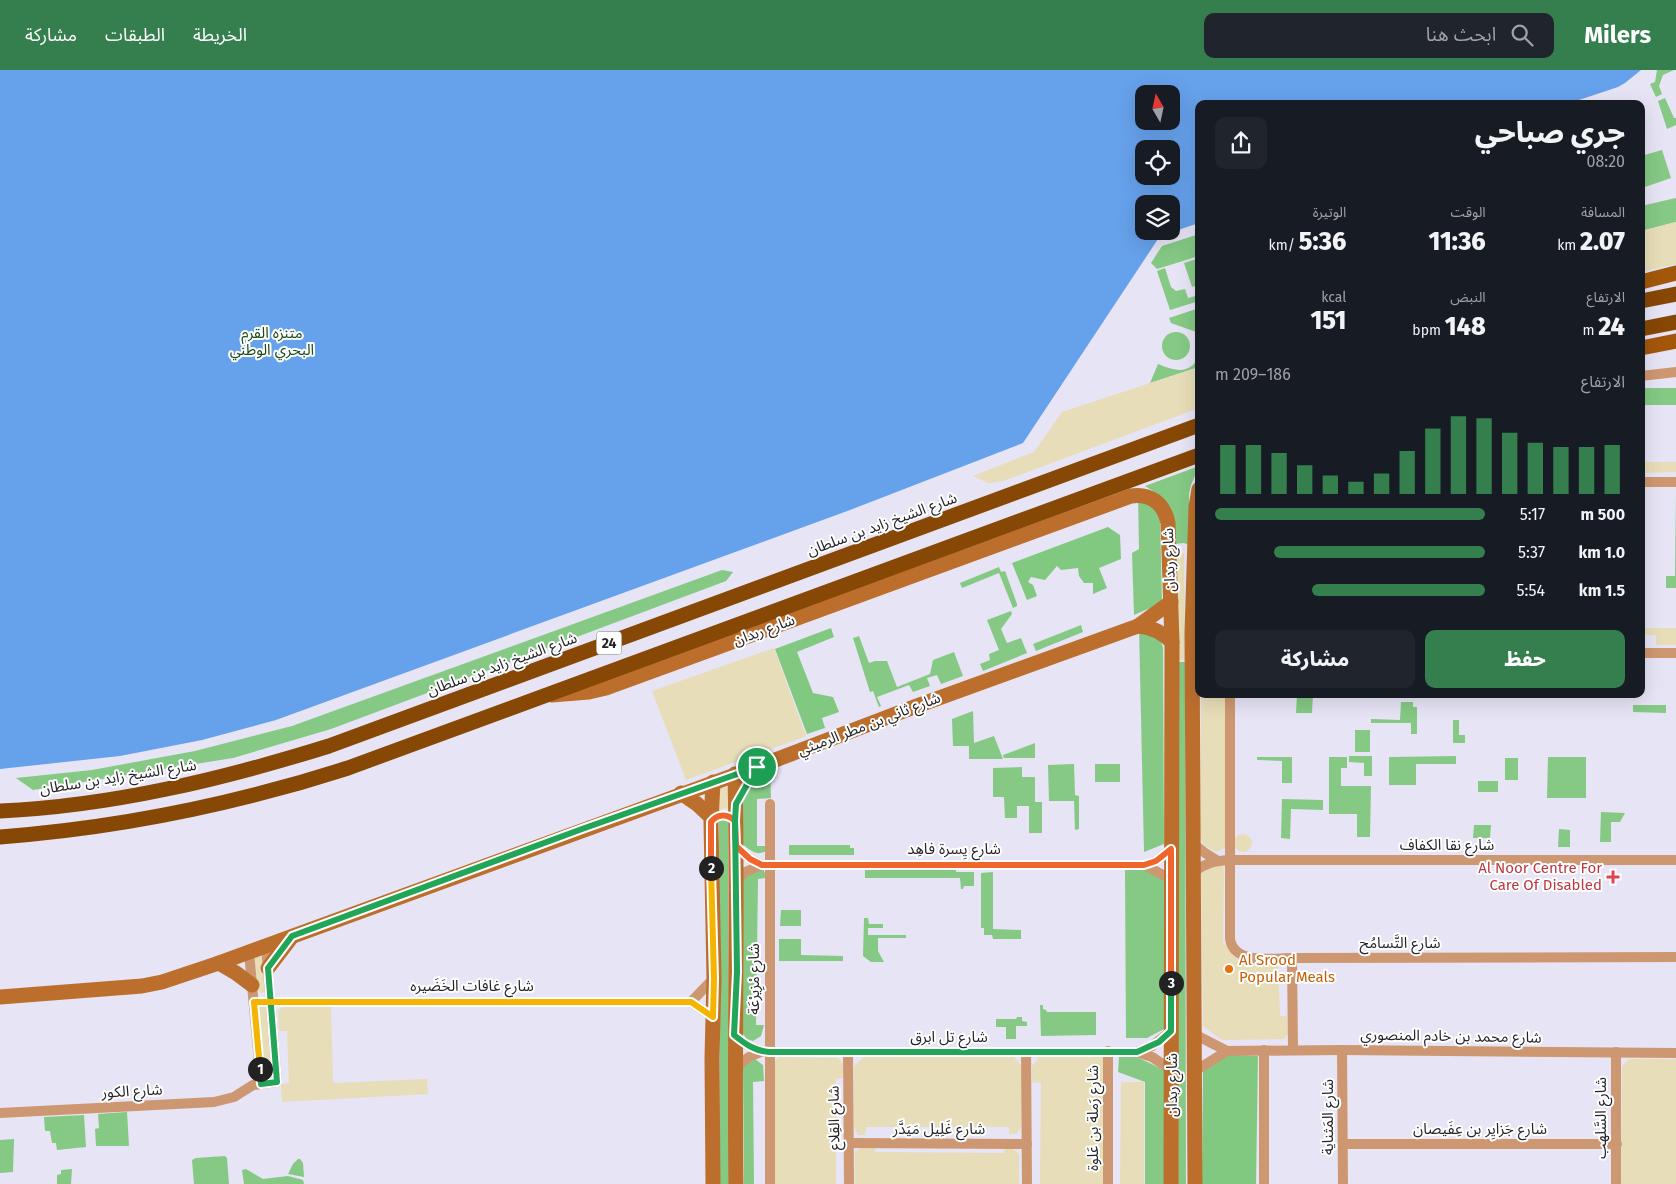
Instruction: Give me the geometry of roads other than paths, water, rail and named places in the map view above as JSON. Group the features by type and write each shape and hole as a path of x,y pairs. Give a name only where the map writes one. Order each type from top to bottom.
{"highway":[{"path":"1645,300 1676,294"},
{"path":"1645,328 1676,322"},
{"name":"شارع الشيخ زايد بن سلطان","path":"0,811 115,798 169,788 223,776 329,746 1195,426"},
{"name":"24","path":"0,837 110,826 170,816 255,796 348,768 1195,456"}],"main road":[{"path":"1645,281 1676,273"},
{"path":"1645,347 1676,341"}],"street":[{"path":"1645,376 1676,372"},
{"path":"1645,482 1676,482"},
{"name":"شارع ربدان","path":"541,696 579,693 606,688 1130,496 1137,495 1156,500 1164,510 1168,523 1172,642 1171,1184"},
{"name":"شارع ربدان","path":"1195,526 1195,636"},
{"path":"1169,558 1176,551 1183,550 1194,556"},
{"name":"شارع ثاني بن مطر الرميثي","path":"0,997 152,985 219,963 1138,626 1171,602"},
{"path":"1138,626 1160,632 1172,642"},
{"path":"1645,653 1676,653"},
{"name":"شارع ربدان","path":"1195,1184 1196,698"},
{"name":"شارع التَّسامُح","path":"1230,698 1224,860 1230,939 1233,949 1245,957 1676,957"},
{"path":"736,804 757,767"},
{"path":"735,774 737,972 734,1069 736,1184"},
{"path":"713,782 711,820 714,978 713,1184"},
{"path":"681,793 697,804 711,820"},
{"name":"شارع مْزِيرْعَة","path":"770,804 766,865 765,1052 770,1184"},
{"path":"711,820 720,815 728,816 735,821"},
{"path":"1194,844 1205,853 1224,860"},
{"path":"736,846 750,859 766,865"},
{"name":"شارع يِسرة فاهِد","path":"736,881 745,872 766,865 1144,865 1156,861 1171,849"},
{"name":"شارع نقا الكفاف","path":"1194,872 1208,863 1224,860 1676,860"},
{"name":"شارع يِسرة فاهِد","path":"1144,865 1172,880"},
{"path":"268,968 292,936"},
{"name":"شارع الكور","path":"0,1113 214,1102 228,1100 250,1086 277,1082 266,946"},
{"path":"249,952 261,1084"},
{"path":"1292,958 1293,1050"},
{"path":"219,963 252,985"},
{"path":"713,1017 691,1002 714,978"},
{"name":"شارع غافات الخَضَيره","path":"254,1002 691,1002"},
{"name":"شارع تل ابرق","path":"1137,1052 1159,1042 1171,1031"},
{"name":"شارع محمد بن خادم المنصوري","path":"1194,1034 1227,1051 1676,1052"},
{"path":"734,1035 744,1043 765,1052"},
{"path":"1264,1050 1264,1184"},
{"name":"شارع المَثناية","path":"1342,1050 1343,1184"},
{"name":"شارع محمد بن خادم المنصوري","path":"1195,1070 1227,1051"},
{"path":"734,1069 749,1058 765,1052"},
{"name":"شارع تل ابرق","path":"765,1052 1137,1052 1152,1057 1172,1071"},
{"name":"شارع القِلاع","path":"848,1052 849,1184"},
{"path":"1026,1052 1027,1184"},
{"name":"شارع رَملة بن عَلوة","path":"1108,1052 1108,1184"},
{"name":"شارع السَّلهب","path":"1616,1052 1616,1184"},
{"name":"شارع غَلِيل مَيَدَّر","path":"850,1143 1027,1144"},
{"name":"شارع جَزايِر بن عِفَيصان","path":"1343,1144 1617,1144"}],"water":[{"name":"متنزه القرم البحري الوطني","path":"0,70 1641,70 1618,87 1579,100 1195,100 1195,224 1180,229 1180,195 1135,195 1135,240 1157,240 1023,443 850,510 276,720 202,740 120,756 0,769"}],"place":[{"name":"Al Noor Centre For Care Of Disabled","path":"1613,877"},
{"name":"Al Srood Popular Meals","path":"1229,969"}]}
